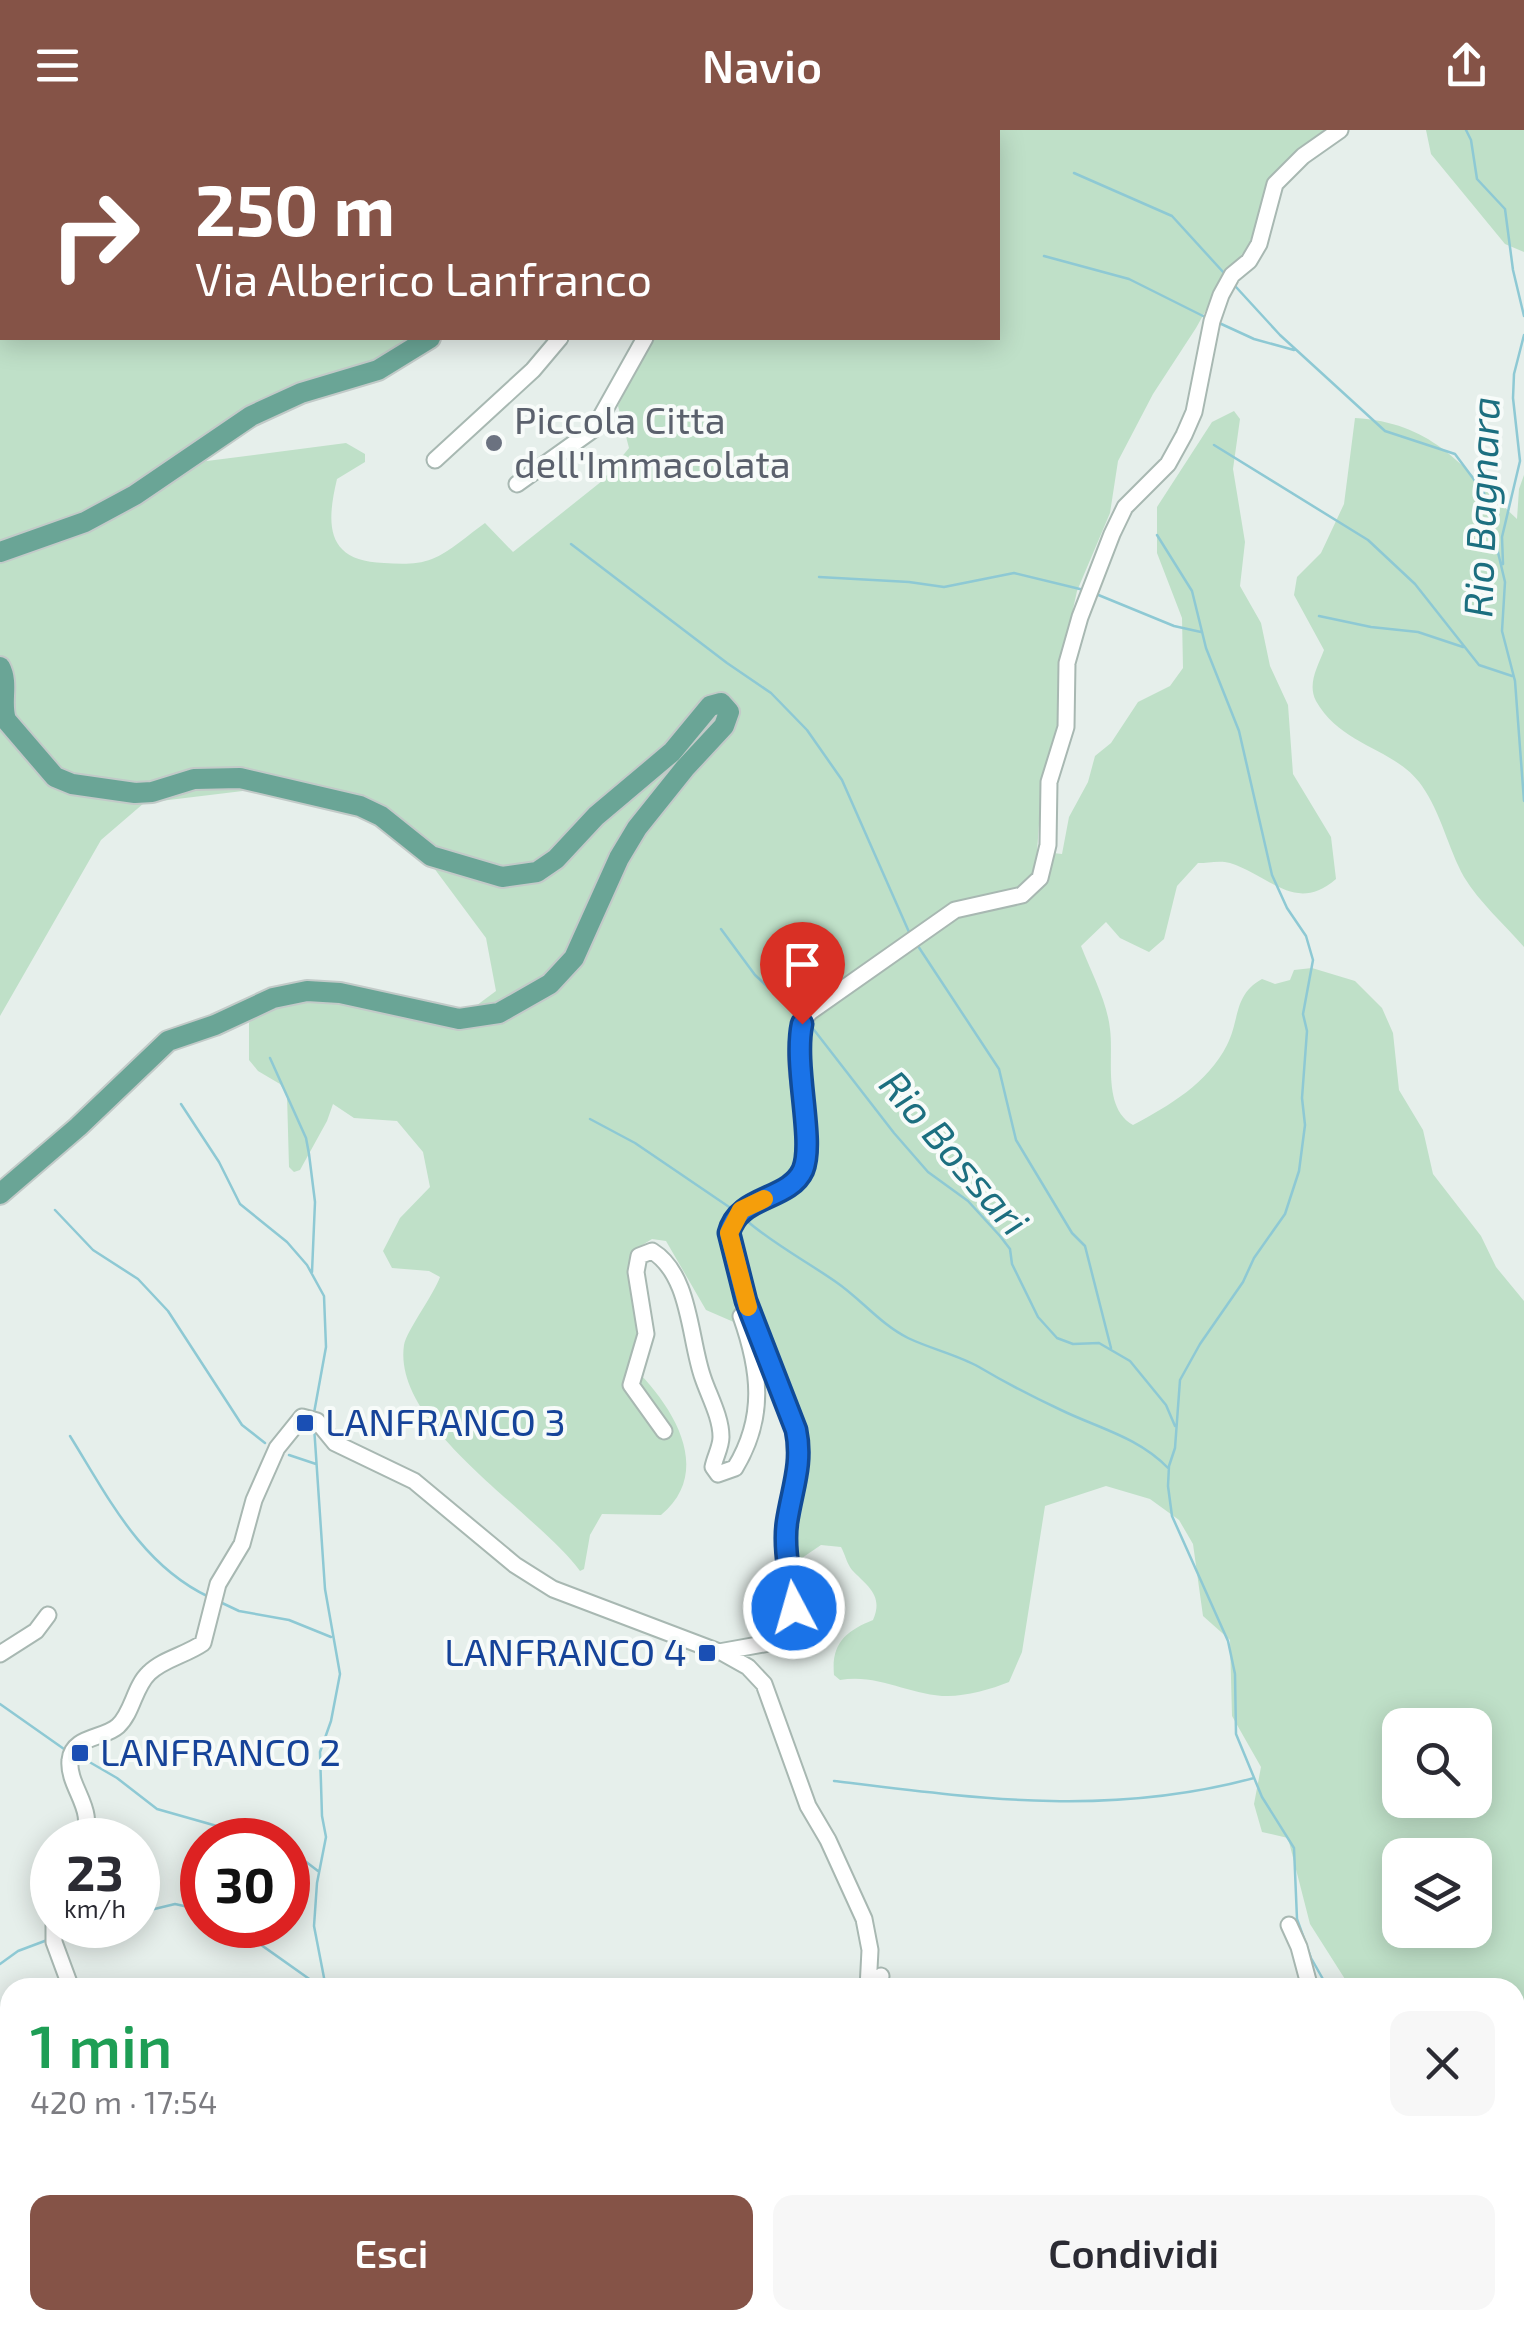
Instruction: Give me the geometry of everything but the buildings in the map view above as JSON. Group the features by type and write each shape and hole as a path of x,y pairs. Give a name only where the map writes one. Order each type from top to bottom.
{"main road":[{"path":"0,552 85,522 135,495 251,416 300,393 378,370 427,340"},
{"path":"0,667 6,684 6,720 56,777 72,784 135,793 194,779 240,778 360,806 381,816 432,856 502,878 537,872 556,859 596,816 672,752 710,706 721,704 728,712 724,726 637,828 619,858 574,958 550,984 499,1013 459,1019 340,992 307,991 273,998 168,1042 0,1194"}],"street":[{"path":"719,1652 774,1642 788,1629 794,1608 786,1525 798,1481 800,1452 796,1430 746,1301 732,1254 730,1229 741,1210 794,1181 803,1169 806,1149 798,1055 804,1019 955,910 1022,895 1040,878 1048,845 1049,782 1066,727 1067,662 1112,534 1125,507 1168,464 1184,434 1194,412 1220,296 1259,244 1276,184 1303,156 1340,130"},
{"path":"434,460 533,370 558,340"},
{"path":"517,484 594,429 644,340"},
{"path":"664,1430 631,1385 646,1334 637,1260 652,1251 666,1263 693,1326 702,1376 720,1428 721,1442 714,1467 718,1474 735,1468 757,1419 752,1357 739,1309 746,1301"},
{"path":"87,1818 69,1762 76,1745 118,1726 150,1672 202,1643 218,1584 242,1544 254,1500 269,1466 289,1430 302,1417 310,1416 335,1443 414,1482 514,1564 553,1589 719,1652 748,1667 764,1684 808,1806 864,1918 875,1978"},
{"path":"0,1654 36,1631 48,1615"},
{"path":"1289,1925 1307,1978"},
{"path":"56,1948 67,1978"}],"green space":[{"path":"1000,130 1326,130 1274,173 1248,247 1228,271 1153,394 1118,461 1110,513 1077,591 1060,669 1057,735 1042,780 1036,867 1029,883 1012,893 964,899 802,1011 791,1085 801,1141 800,1162 791,1178 729,1211 726,1222 727,1250 739,1288 734,1297 736,1323 706,1310 666,1241 652,1239 636,1249 644,1319 630,1364 672,1416 686,1457 685,1477 677,1497 661,1515 602,1514 590,1535 584,1569 580,1571 443,1437 420,1407 406,1376 406,1339 440,1277 429,1271 392,1268 383,1251 400,1218 430,1187 423,1152 397,1121 354,1118 333,1104 300,1170 294,1172 289,1167 287,1095 280,1084 258,1071 249,1060 249,1023 260,1011 278,1004 302,1000 360,1001 465,1014 496,991 486,938 431,864 358,814 251,790 144,803 101,840 0,1016 0,340 413,340 395,353 299,384 124,492 37,531 51,542 199,462 346,443 365,454 365,462 337,479 332,511 335,538 351,556 365,561 420,562 439,556 485,523 513,552 602,481 629,448 618,406 651,340 1000,340"},
{"path":"1426,130 1524,130 1524,252 1505,244 1431,154"},
{"path":"1234,411 1240,419 1233,469 1245,542 1240,586 1261,623 1270,666 1288,705 1293,774 1331,837 1336,879 1321,889 1295,893 1230,863 1198,863 1177,886 1164,939 1149,952 1120,938 1106,922 1081,946 1108,1018 1113,1095 1123,1117 1133,1125 1174,1101 1219,1059 1242,1000 1262,979 1275,984 1290,980 1294,970 1312,968 1355,981 1382,1008 1393,1033 1399,1090 1423,1130 1433,1174 1524,1301 1524,1978 1344,1978 1310,1924 1288,1838 1262,1832 1254,1804 1261,1767 1232,1716 1230,1640 1203,1616 1193,1544 1179,1520 1150,1499 1106,1486 1045,1506 1022,1652 1009,1682 963,1695 934,1695 881,1682 840,1680 834,1675 838,1646 848,1634 873,1620 875,1597 850,1568 841,1547 821,1545 796,1562 793,1527 807,1464 806,1449 739,1252 741,1234 748,1221 796,1186 815,1163 818,1130 806,1073 807,1036 815,1019 954,916 1030,896 1046,882 1053,853 1062,854 1069,817 1088,782 1095,756 1111,743 1138,702 1170,686 1183,668 1182,618 1157,553 1157,507 1212,422"},
{"path":"1355,418 1407,429 1427,439 1463,466 1517,519 1524,475 1524,947 1464,877 1422,786 1398,763 1340,728 1314,695 1314,675 1324,650 1294,595 1297,577 1321,553 1344,504"}],"waterway":[{"name":"Rio Bagnara","path":"1466,130 1477,179 1505,209 1524,316"},
{"path":"1074,173 1172,216 1224,273"},
{"path":"1044,256 1129,279 1205,317"},
{"path":"1236,287 1280,335 1385,431 1455,454 1484,493 1505,582"},
{"path":"1217,322 1254,339 1294,350"},
{"name":"Rio Bagnara","path":"1503,564 1502,537 1520,461 1513,398 1514,374 1524,335"},
{"path":"1214,445 1368,540 1415,584 1479,665 1512,676"},
{"path":"1157,535 1192,591 1206,648 1239,731 1272,875 1306,936 1313,960 1303,1014 1307,1031 1302,1098 1305,1125 1299,1171 1285,1214 1180,1380 1168,1486 1172,1516 1228,1641 1235,1674 1236,1734 1262,1797 1294,1848 1297,1919 1322,1978"},
{"path":"571,544 771,693 807,730 842,780 909,932"},
{"path":"819,577 944,587 1014,573 1084,590"},
{"name":"Rio Bagnara","path":"1505,582 1502,631 1515,681 1524,801"},
{"path":"1096,594 1174,626 1201,632"},
{"path":"1319,616 1418,632 1463,647"},
{"path":"721,929 755,975 800,1017"},
{"path":"916,943 999,1069 1016,1140 1072,1233 1085,1246 1111,1348"},
{"name":"Rio Bossari","path":"811,1026 928,1172 968,1201 1000,1236 1010,1249 1012,1264 1038,1317 1057,1338 1073,1344 1099,1343 1130,1361 1166,1405 1175,1426"},
{"path":"270,1058 306,1138 315,1202 312,1272"},
{"path":"181,1104 219,1162 240,1204 287,1242 307,1265 324,1296 326,1347 314,1413"},
{"path":"590,1119 635,1143 735,1211"},
{"path":"55,1210 93,1250 138,1279 168,1311 242,1425 265,1443"},
{"path":"747,1221 845,1289 898,1332 1131,1441 1168,1468"},
{"path":"314,1426 325,1589 340,1674 320,1752 326,1837 314,1926 324,1978"},
{"path":"70,1436 145,1548 164,1567 209,1597"},
{"path":"289,1455 316,1464"},
{"path":"220,1602 239,1611 289,1620 331,1637"},
{"path":"0,1704 64,1749"},
{"path":"79,1756 117,1778 157,1809 189,1818"},
{"path":"834,1781 993,1798 1096,1801 1200,1790 1254,1778"},
{"path":"310,1865 318,1871"},
{"path":"160,1908 180,1905"},
{"path":"0,1964 30,1946"},
{"path":"265,1948 308,1978"}],"slow traffic":[{"path":"748,1307 729,1233 741,1210 764,1199"}],"place":[{"name":"Piccola Citta dell'Immacolata","path":"494,443"},
{"name":"LANFRANCO 3","path":"305,1423"},
{"name":"LANFRANCO 4","path":"707,1653"},
{"name":"LANFRANCO 2","path":"80,1753"}],"route":[{"path":"794,1608 786,1525 798,1481 800,1452 796,1430 746,1301 729,1233 741,1210 794,1181 803,1169 806,1149 798,1055 802,1024"}]}
